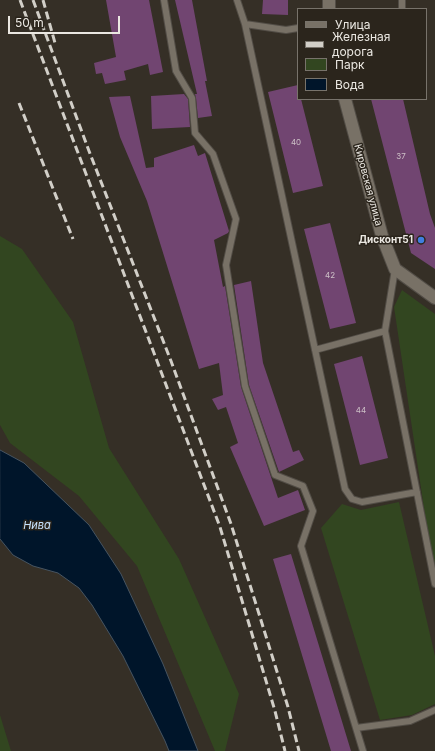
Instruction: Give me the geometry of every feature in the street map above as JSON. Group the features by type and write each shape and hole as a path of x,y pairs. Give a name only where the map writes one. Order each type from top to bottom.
{"street":[{"name":"Кировская улица","path":"345,100 382,236 395,269"},
{"path":"395,269 435,298"}],"lane":[{"path":"164,0 176,71 192,98 196,133 213,154 236,219 226,265 245,386 276,475 303,486 313,511 301,546 363,751"},
{"path":"237,0 245,24 345,489 352,499 362,502 417,492"},
{"path":"245,24 286,30 297,28"},
{"path":"395,269 385,331 435,584"},
{"path":"315,350 385,331"},
{"path":"356,728 410,721 435,710"}],"green space":[{"path":"0,236 22,249 73,322 109,448 179,559 239,694 225,751 215,751 137,566 79,496 10,443 0,425"},
{"path":"402,290 435,314 435,582 394,307"},
{"path":"399,502 435,656 435,704 412,715 380,720 321,528 342,504 361,510"},
{"path":"0,715 11,751 0,751"}],"water":[{"name":"Нива","path":"0,450 24,463 89,525 121,574 163,664 198,751 169,751 123,656 92,605 79,588 58,573 33,566 13,555 0,539"}],"building":[{"path":"106,0 149,0 163,72 150,75 148,64 124,71 126,80 105,84 102,73 96,74 94,63 116,57"},
{"path":"175,0 192,0 212,116 198,118 195,94 197,94"},
{"path":"263,0 288,0 288,15 262,14"},
{"path":"297,85 297,100 301,100 323,186 293,193 268,92"},
{"path":"184,94 188,99 190,127 152,129 151,96"},
{"path":"130,96 146,168 154,167 154,158 194,145 198,156 205,153 229,231 228,233 214,240 223,287 225,286 241,387 278,498 298,490 305,510 264,526 230,447 238,443 226,407 218,410 212,399 223,395 219,363 199,369 147,201 120,137 109,97"},
{"path":"371,100 403,100 430,214 435,228 435,269 411,253"},
{"path":"330,223 356,323 330,329 304,229"},
{"path":"251,281 263,363 293,452 299,450 304,460 279,472 249,385 234,285"},
{"path":"362,356 388,458 360,465 334,364"},
{"path":"291,554 351,751 331,751 273,559"}],"railway":[{"path":"20,0 220,527 275,711 285,751"},
{"path":"33,0 89,151 171,361 231,524 288,707 299,751"},
{"path":"43,0 55,43"},
{"path":"19,103 73,239"}],"place":[{"name":"Дисконт51","path":"421,240"}]}
